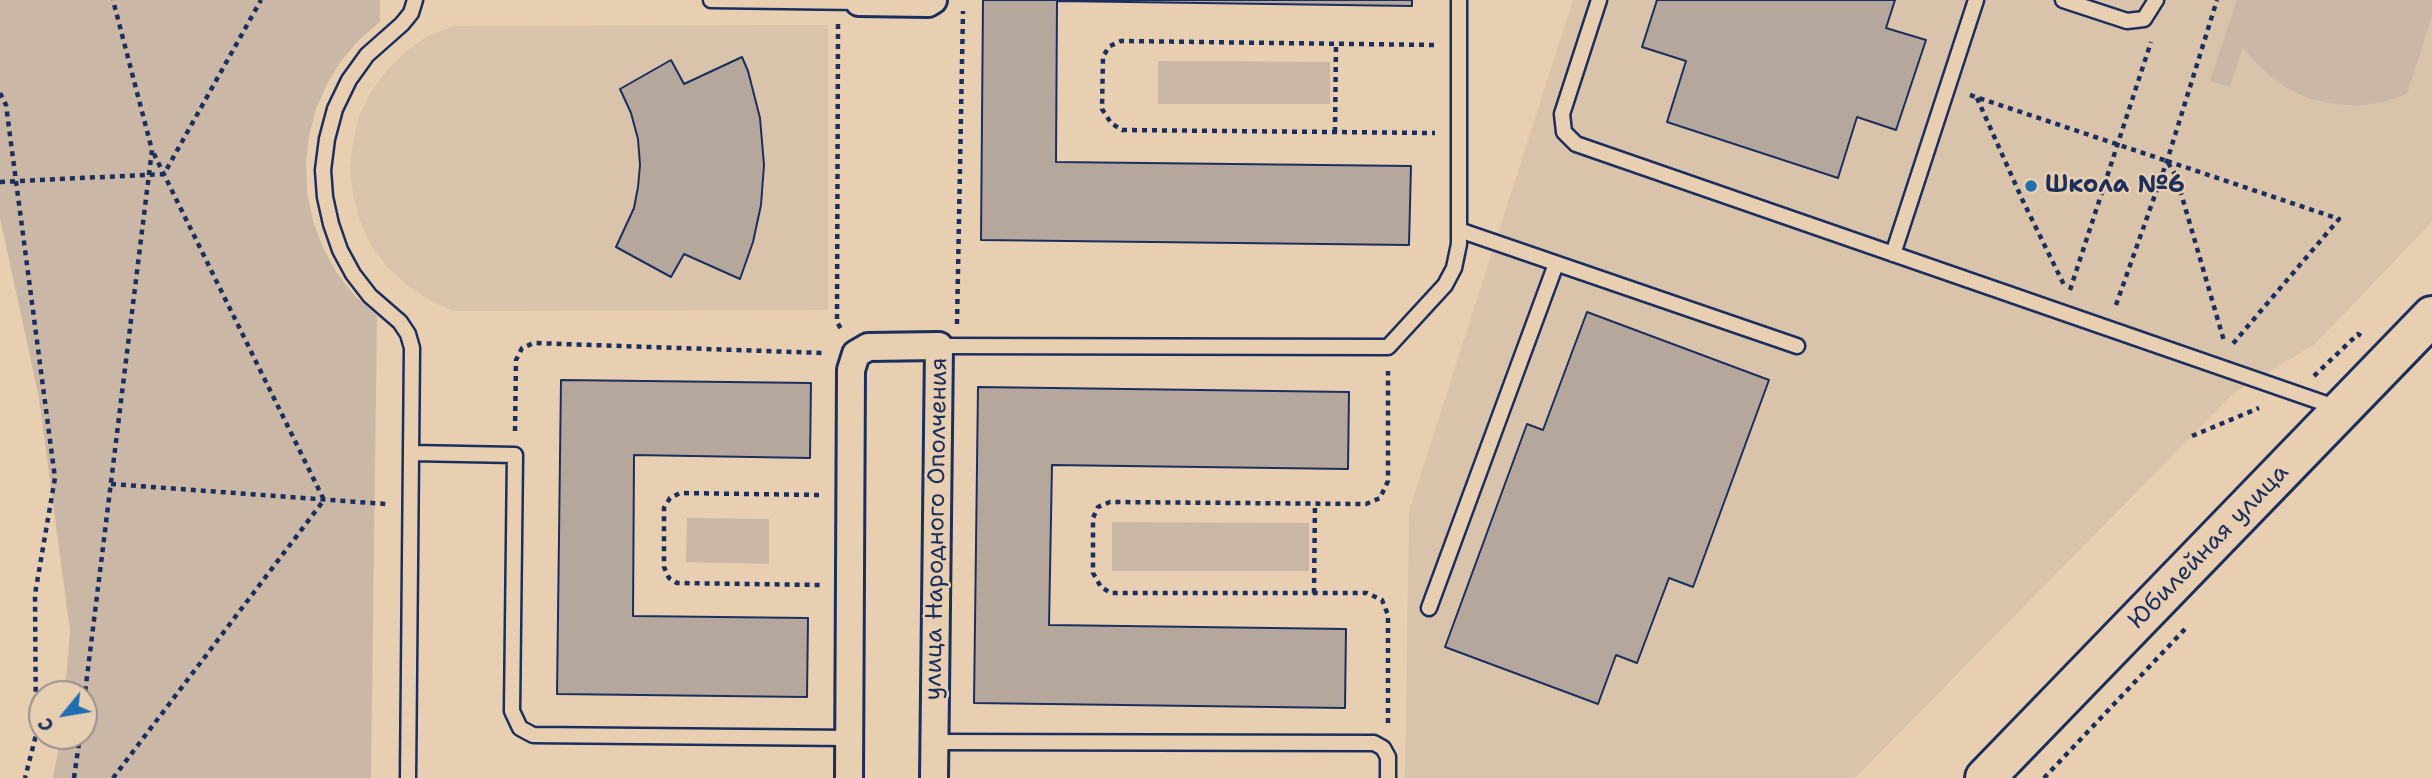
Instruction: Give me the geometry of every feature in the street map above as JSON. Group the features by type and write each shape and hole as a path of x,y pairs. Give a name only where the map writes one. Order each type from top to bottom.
{"main road":[{"name":"Юбилейная улица","path":"1985,778 2432,316"}],"street":[{"path":"852,1 930,1"},
{"path":"849,778 851,370 856,354 868,347 947,346"},
{"name":"улица Народного Ополчения","path":"934,778 947,346"}],"lane":[{"path":"408,778 412,348 408,334 400,322 370,296 340,250 328,211 323,170 335,108 349,80 367,55 402,24 411,13 415,0"},
{"path":"711,0 852,1"},
{"path":"947,346 1388,347 1445,285 1454,268 1459,230 1459,0"},
{"path":"1599,0 1562,114 1564,132 1576,144 2343,410"},
{"path":"1893,254 1976,0"},
{"path":"2063,0 2127,21 2144,19 2156,0"},
{"path":"1459,230 1797,346"},
{"path":"1429,608 1556,264"},
{"path":"411,453 515,455 512,710 520,728 533,734 849,738"},
{"path":"934,741 1374,743 1383,748 1388,758 1388,778"}],"path":[{"path":"113,0 152,150 324,500"},
{"path":"164,174 261,0"},
{"path":"2108,328 2167,161 2217,0"},
{"path":"852,1 837,322 856,354"},
{"name":"улица Народного Ополчения","path":"930,1 963,3 947,346"},
{"path":"1976,97 2069,294 2153,37 2144,19"},
{"path":"1459,45 1121,41 1110,46 1103,56 1102,109 1111,123 1122,130 1460,134"},
{"path":"1335,132 1336,44"},
{"path":"1947,88 1976,97 2117,145 2167,161 2339,219 2227,350 2176,176 2167,161"},
{"path":"0,93 6,106 55,478 35,594 36,735 25,778"},
{"path":"87,680 152,150"},
{"path":"0,182 164,174"},
{"path":"515,455 516,360 522,348 534,344 856,354"},
{"path":"1383,748 1388,729 1388,615 1382,600 1367,593 1111,593 1101,587 1093,573 1093,518 1098,507 1110,502 1366,503 1380,498 1388,481 1388,347"},
{"path":"2192,436 2295,393"},
{"path":"111,484 411,505"},
{"path":"850,585 677,583 669,578 664,567 664,508 670,498 680,493 851,496"},
{"path":"113,778 324,500"},
{"path":"1314,593 1315,503"},
{"path":"74,778 78,750"}],"shaded area":[{"path":"0,0 380,0 380,22 359,40 341,61 327,84 316,109 306,162 307,192 313,221 323,248 337,273 355,296 377,316 371,778 53,778 58,750 98,750 98,680 66,680 70,631 39,398 0,218"},
{"path":"1573,0 2432,0 2432,222 2315,344 2234,393 1855,778 1405,778 1409,511"},
{"path":"2237,0 2432,0 2432,16 2407,94 2359,106 2334,104 2310,99 2288,89 2269,75 2243,47 2230,87 2210,81"},
{"path":"828,25 828,310 453,311 429,300 387,267 371,245 360,221 350,169 359,116 371,92 387,70 406,51 428,36 453,26"},
{"path":"1158,61 1330,62 1330,104 1158,104"},
{"path":"687,518 769,519 769,564 686,562"},
{"path":"1112,522 1309,523 1309,571 1112,571"}],"building":[{"path":"983,0 1412,0 1412,6 1057,1 1056,162 1411,166 1409,245 981,240"},
{"path":"1657,0 1895,0 1886,28 1926,40 1896,130 1857,117 1838,178 1667,122 1686,61 1642,47"},
{"path":"742,57 760,118 764,165 761,205 753,242 740,279 684,254 671,277 616,247 634,208 640,165 638,139 631,113 620,89 671,60 684,84"},
{"path":"1587,312 1769,380 1693,587 1669,578 1637,663 1616,655 1598,704 1445,647 1527,424 1543,430"},
{"path":"561,380 811,383 810,458 634,455 633,616 808,618 807,697 557,694"},
{"path":"978,387 1349,392 1348,469 1052,465 1049,625 1346,629 1345,708 974,703"}],"place":[{"name":"Школа №6","path":"2031,186"}]}
